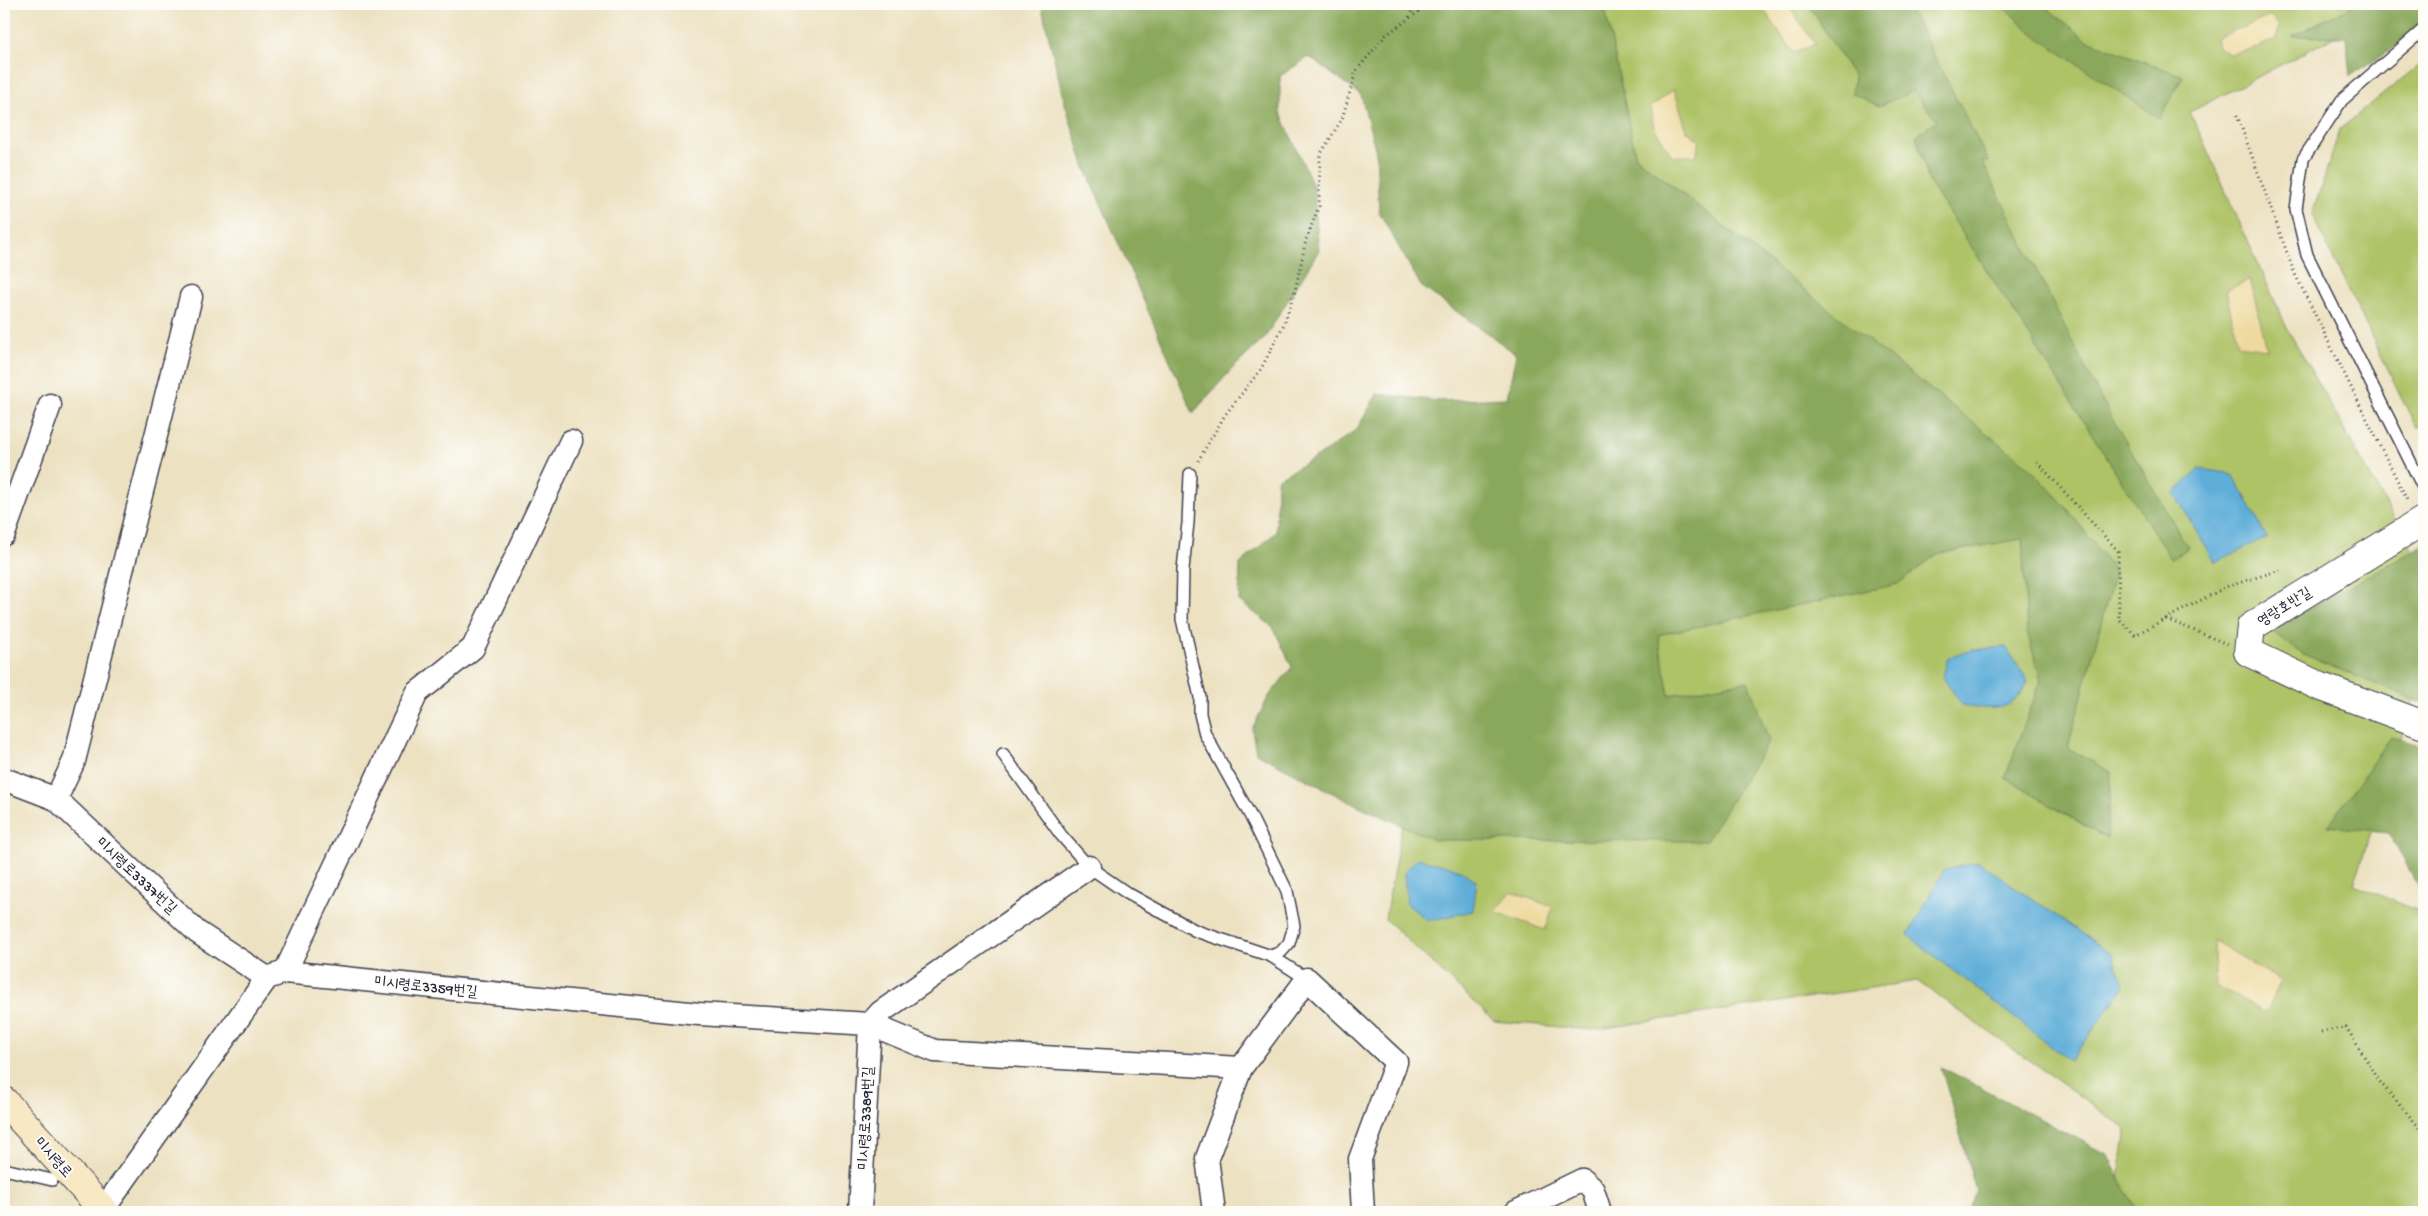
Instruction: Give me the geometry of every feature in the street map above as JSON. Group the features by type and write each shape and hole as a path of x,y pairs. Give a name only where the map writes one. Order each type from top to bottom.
{"main road":[{"name":"미시령로","path":"4,1101 98,1212"},
{"name":"미시령로","path":"4,1127 52,1180 98,1212"}],"street":[{"path":"56,799 74,761 191,298"},
{"path":"4,534 50,405"},
{"path":"98,1212 276,975 418,693 473,648 571,440"},
{"name":"영랑호반길","path":"2248,652 2251,627 2424,520"},
{"path":"2248,652 2319,686 2424,725"},
{"name":"미시령로3337번길","path":"4,779 56,799 198,932 276,975"},
{"path":"870,1024 881,1012 1089,867"},
{"name":"미시령로3359번길","path":"276,975 699,1014 870,1024 935,1051 1241,1068"},
{"path":"1214,1212 1207,1158 1241,1068 1307,979 1396,1062 1360,1160 1363,1212"},
{"name":"미시령로3389번길","path":"860,1212 870,1024"},
{"path":"1516,1212 1582,1180 1593,1190 1600,1212"}],"lane":[{"path":"2424,29 2342,100 2303,159 2296,209 2307,255 2424,489"},
{"path":"1190,474 1188,523 1183,569 1182,619 1194,679 1200,697 1200,714 1205,734 1250,815 1287,891 1294,926 1289,943 1281,952 1272,956"},
{"path":"1003,754 1061,835 1089,867 1127,893 1196,931 1272,956 1307,979"},
{"path":"4,1169 52,1180"}],"path":[{"path":"1408,18 1415,4"},
{"path":"1190,474 1225,415 1261,368 1284,324 1295,291 1306,240 1319,206 1320,155 1342,119 1356,71 1386,35 1429,4"},
{"path":"2037,462 2118,551 2119,619 2135,635 2226,587 2280,570"},
{"path":"2165,619 2248,652"},
{"path":"2320,1032 2346,1027 2380,1082 2424,1133"}],"green space":[{"path":"1041,4 1604,4 1636,157 2028,466 2066,507 2115,571 2068,748 2111,772 2107,839 2005,778 2041,680 2027,632 2022,539 1937,554 1898,584 1658,635 1669,695 1748,681 1769,741 1706,841 1434,840 1348,801 1256,753 1252,729 1269,696 1292,667 1273,627 1239,601 1240,564 1276,532 1277,479 1322,454 1357,429 1377,394 1439,401 1507,398 1516,354 1421,286 1379,212 1376,152 1361,95 1309,57 1280,76 1280,112 1313,185 1319,250 1264,339 1232,369 1193,413 1084,165 1064,100"},
{"path":"1586,4 2398,4 2190,112 2286,326 2422,568 2419,683 2354,885 2424,913 2424,1212 2114,1212 2126,1129 1917,981 1593,1030 1494,1021 1385,919 1407,797 1576,726 1624,180"},
{"path":"1808,4 1907,4 1989,162 1982,161 2102,401 2188,548 2171,559 2029,335 1929,182 1916,136 1937,120 1913,91 1879,106 1852,93 1854,77"},
{"path":"2000,4 2042,4 2087,40 2183,76 2160,119 2037,37"},
{"path":"2356,4 2424,4 2424,28 2350,76 2346,37 2292,36"},
{"path":"2424,61 2424,425 2417,429 2312,215 2340,129"},
{"path":"2424,545 2424,703 2305,656 2270,630"},
{"path":"2391,737 2424,746 2424,896 2388,832 2328,826"},
{"path":"1941,1067 2107,1154 2137,1212 1966,1212 1976,1190"}],"sand":[{"path":"1760,4 1787,4 1815,44 1794,53"},
{"path":"2271,16 2279,26 2276,39 2253,49 2229,54 2218,47 2216,38"},
{"path":"1674,89 1687,131 1700,141 1696,156 1672,156 1654,127 1650,108"},
{"path":"2250,279 2267,349 2238,345 2226,291"},
{"path":"1511,892 1553,907 1545,930 1496,912"},
{"path":"2213,940 2281,981 2266,1013 2216,985"}],"water":[{"path":"2199,469 2233,474 2267,538 2215,562 2174,493"},
{"path":"2006,647 2028,681 2022,692 2008,704 2001,707 1984,708 1962,705 1943,677 1948,658 1972,650"},
{"path":"1418,858 1460,870 1477,881 1473,911 1428,921 1407,904 1404,872"},
{"path":"1979,862 2111,953 2125,986 2070,1061 1908,935 1944,870"}]}
